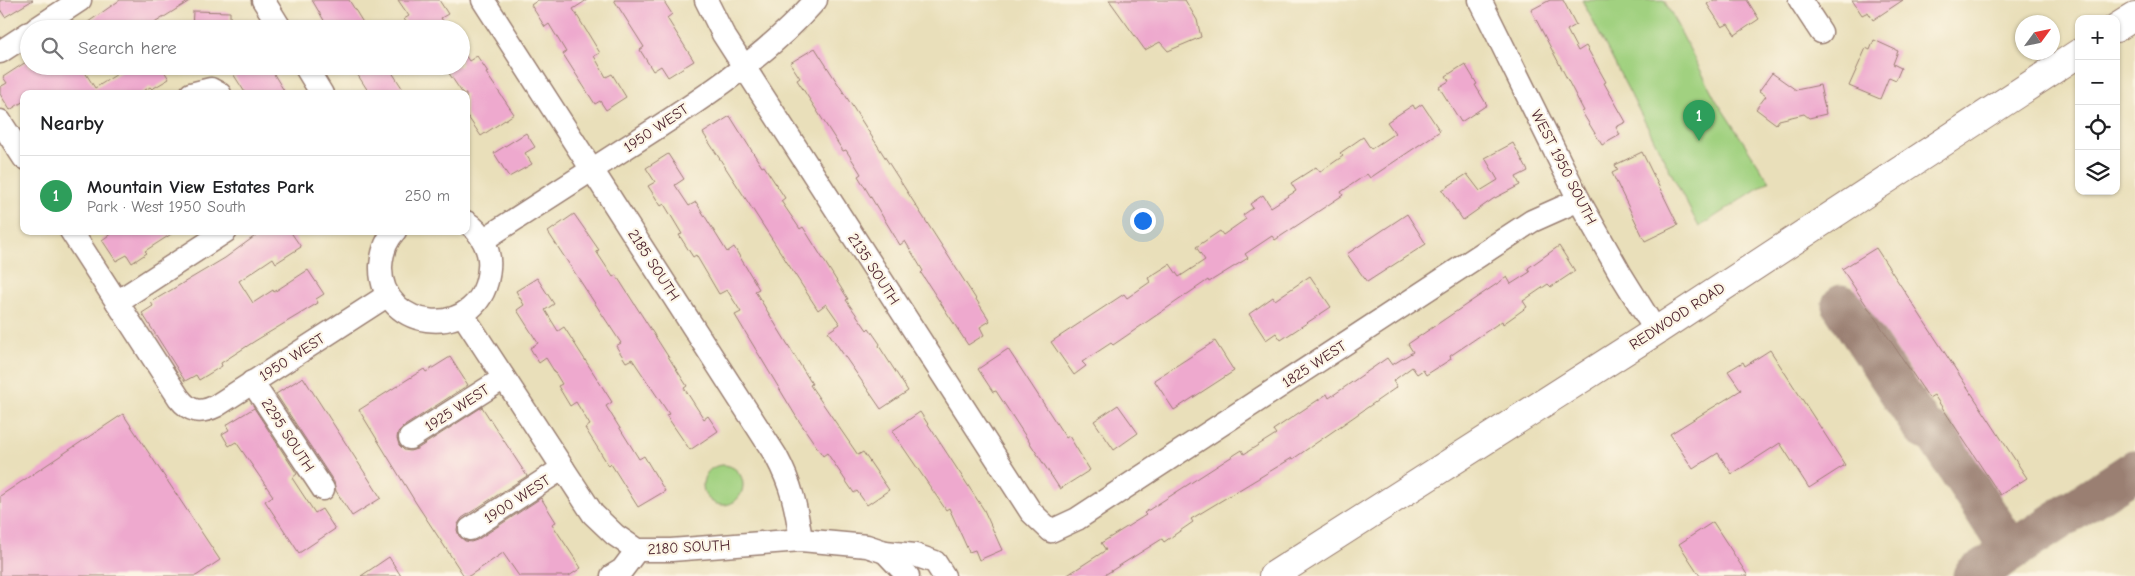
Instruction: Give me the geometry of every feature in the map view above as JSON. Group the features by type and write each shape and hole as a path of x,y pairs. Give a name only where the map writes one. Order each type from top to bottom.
{"main road":[{"path":"2120,25 2135,16"},
{"name":"REDWOOD ROAD","path":"1273,576 1656,331 2075,56"}],"street":[{"path":"50,20 80,0"},
{"path":"262,0 275,20"},
{"name":"2185 SOUTH","path":"483,0 776,456 787,477 796,503 801,540"},
{"name":"2135 SOUTH","path":"706,0 716,23 744,67 1032,512 1051,531"},
{"name":"1950 WEST","path":"483,240 666,122 744,67 774,42 816,0"},
{"name":"WEST 1950 SOUTH","path":"1480,0 1579,200 1620,273 1656,331"},
{"path":"1800,0 1821,32"},
{"path":"0,52 20,39"},
{"path":"310,75 320,90"},
{"path":"0,121 20,152"},
{"name":"1825 WEST","path":"1051,531 1077,519 1532,221 1579,200"},
{"path":"391,235 382,255 381,276 388,295 402,311 422,320 443,322 463,315 479,300 488,282 490,260 483,240 470,225"},
{"path":"74,235 117,302 220,235"},
{"name":"1950 WEST","path":"117,302 179,398 188,408 193,410 209,410 388,295"},
{"name":"2180 SOUTH","path":"463,315 593,514 615,535 637,550 671,550 801,540 867,546 885,552 915,555 935,562 944,576"},
{"name":"1925 WEST","path":"410,438 504,378"},
{"name":"2295 SOUTH","path":"252,382 323,489"},
{"name":"1900 WEST","path":"470,529 563,468"},
{"path":"612,576 622,570 637,550"},
{"path":"885,552 908,576"}],"green space":[{"path":"1582,0 1664,0 1716,100 1769,181 1699,227"},
{"path":"723,465 737,471 743,485 737,499 723,505 709,499 703,485 709,471"}],"building":[{"path":"0,0 33,0 5,17 0,9"},
{"path":"120,0 191,0 159,20 91,20"},
{"path":"312,0 349,0 361,20 324,20"},
{"path":"398,0 439,0 448,14 441,18 442,20 405,20 409,16"},
{"path":"538,0 587,0 573,9 600,53 594,56 606,77 612,74 626,97 606,110 600,101 595,104 563,54 566,52 549,24 545,27 531,5"},
{"path":"614,0 663,0 672,14 667,18 694,61 668,77 661,66 653,71 640,50 644,47"},
{"path":"1109,0 1185,0 1197,20 1201,37 1168,51 1160,42 1145,50"},
{"path":"1550,0 1563,0 1576,25 1567,30 1578,51 1586,46 1626,122 1616,127 1620,135 1602,145 1582,112 1584,111 1531,10"},
{"path":"1714,0 1747,0 1759,19 1735,35 1728,24 1722,27 1707,4"},
{"path":"1852,0 1903,0 1873,20 1868,12 1862,15"},
{"path":"193,11 230,12 230,20 192,20"},
{"path":"1874,40 1898,51 1893,64 1901,68 1896,80 1889,77 1880,99 1849,86 1866,48 1870,50"},
{"path":"815,48 990,321 980,327 984,335 968,345 921,273 923,271 905,241 900,245 858,176 861,174 846,150 843,151 797,80 800,78 790,63"},
{"path":"477,56 488,72 486,73 514,114 481,136 470,120 470,90 460,90 450,75 470,75 470,60"},
{"path":"1465,64 1487,105 1461,122 1439,87 1449,81 1446,76"},
{"path":"20,66 20,75 87,75 95,88 116,75 167,75 169,79 152,89 150,87 145,90 20,90 20,104 10,110 0,94 0,87 7,83 3,77"},
{"path":"1772,73 1796,90 1820,85 1826,114 1809,118 1804,114 1779,120 1776,124 1756,109 1766,96 1759,91"},
{"path":"234,75 274,75 284,90 243,90"},
{"path":"358,75 394,75 403,90 367,90"},
{"path":"1422,104 1440,131 1370,178 1367,174 1341,192 1343,195 1275,240 1272,236 1245,254 1248,258 1209,282 1208,280 1113,345 1111,343 1082,362 1086,366 1074,375 1051,342 1124,294 1127,298 1150,282 1148,278 1170,264 1179,277 1205,260 1196,247 1220,231 1223,235 1246,219 1243,215 1253,208 1250,204 1263,195 1271,207 1296,191 1291,183 1316,167 1320,172 1343,156 1340,153 1363,137 1371,149 1395,133 1387,122 1413,105 1415,109"},
{"path":"730,116 762,167 764,166 785,198 781,201 800,229 803,227 848,299 846,300 867,330 869,328 880,344 879,346 908,391 881,409 828,332 840,324 826,304 818,310 703,133"},
{"path":"526,133 535,147 525,153 532,164 509,177 494,153"},
{"path":"1513,143 1528,171 1516,177 1520,185 1493,199 1463,220 1442,190 1467,174 1480,191 1498,180 1485,158"},
{"path":"1642,152 1678,225 1645,241 1612,173 1618,170 1615,165"},
{"path":"668,154 684,179 675,185 689,206 696,202 727,252 734,247 759,289 755,291 812,384 810,385 858,455 863,452 889,490 867,505 857,491 854,493 827,453 823,456 797,418 735,315 741,312 727,290 719,294 696,255 693,257 679,235 682,234 664,204 661,206 648,186 655,182 646,168"},
{"path":"574,214 599,250 596,251 613,277 616,275 687,386 684,388 704,419 708,416 718,431 690,450 666,415 669,414 632,359 626,362 616,346 621,343 548,232"},
{"path":"1407,214 1426,244 1367,282 1347,254"},
{"path":"109,235 170,235 145,251 147,253 132,263 127,255 116,261 102,240"},
{"path":"257,235 293,235 301,247 276,263 273,258 239,281 253,303 308,270 324,294 316,299 318,303 221,363 222,366 199,380 196,375 185,381 142,313 153,306 151,302 225,258"},
{"path":"1559,246 1575,271 1551,287 1548,284 1523,301 1527,307 1503,324 1502,321 1450,356 1451,359 1426,375 1423,370 1417,374 1412,367 1393,381 1397,387 1293,459 1191,519 1193,522 1164,542 1162,539 1103,576 1066,576 1106,550 1101,543 1146,515 1144,513 1242,450 1244,454 1276,434 1273,430 1327,394 1329,398 1387,358 1392,365 1413,352 1408,344 1507,277 1511,284 1530,272 1528,268"},
{"path":"1876,248 2027,478 2000,495 1934,395 1929,398 1842,269"},
{"path":"1310,276 1331,307 1281,340 1276,333 1266,340 1249,314 1273,297 1275,300"},
{"path":"537,278 554,304 545,310 558,331 564,327 612,402 606,406 639,459 644,456 665,491 638,507 611,464 609,466 585,428 590,425 576,402 570,406 558,386 562,384 546,358 539,363 530,348 538,343 517,310 524,305 516,291"},
{"path":"1215,341 1234,371 1174,410 1154,380"},
{"path":"1008,349 1066,438 1069,436 1090,470 1060,489 996,391 993,392 978,369"},
{"path":"1770,350 1845,465 1809,488 1780,443 1732,474 1718,453 1693,469 1670,434 1741,390 1728,371 1743,362 1745,366"},
{"path":"450,357 468,385 403,427 398,432 399,445 404,450 417,449 482,407 527,476 462,518 457,530 459,536 465,541 477,540 541,498 556,522 552,524 581,568 569,576 519,576 503,553 469,576 464,576 416,503 359,410 424,369 426,372"},
{"path":"303,377 381,498 352,516 336,491 334,482 276,394"},
{"path":"1118,405 1138,433 1114,450 1094,421"},
{"path":"254,408 297,474 292,478 315,513 322,509 335,529 299,553 265,501 273,496 236,442 229,446 222,434 229,430 226,425"},
{"path":"920,412 984,510 1002,550 979,560 975,550 969,552 949,508 946,510 892,431"},
{"path":"123,414 220,560 196,576 0,576 0,496"},
{"path":"1713,522 1748,576 1700,576 1679,544"},
{"path":"389,557 401,576 361,576"}],"taxiway":[{"path":"1842,305 1923,428 1936,435 2004,540 2006,549 2000,558"},
{"path":"1973,576 2135,470"}],"place":[{"name":"Mountain View Estates Park","path":"1699,141"}]}
